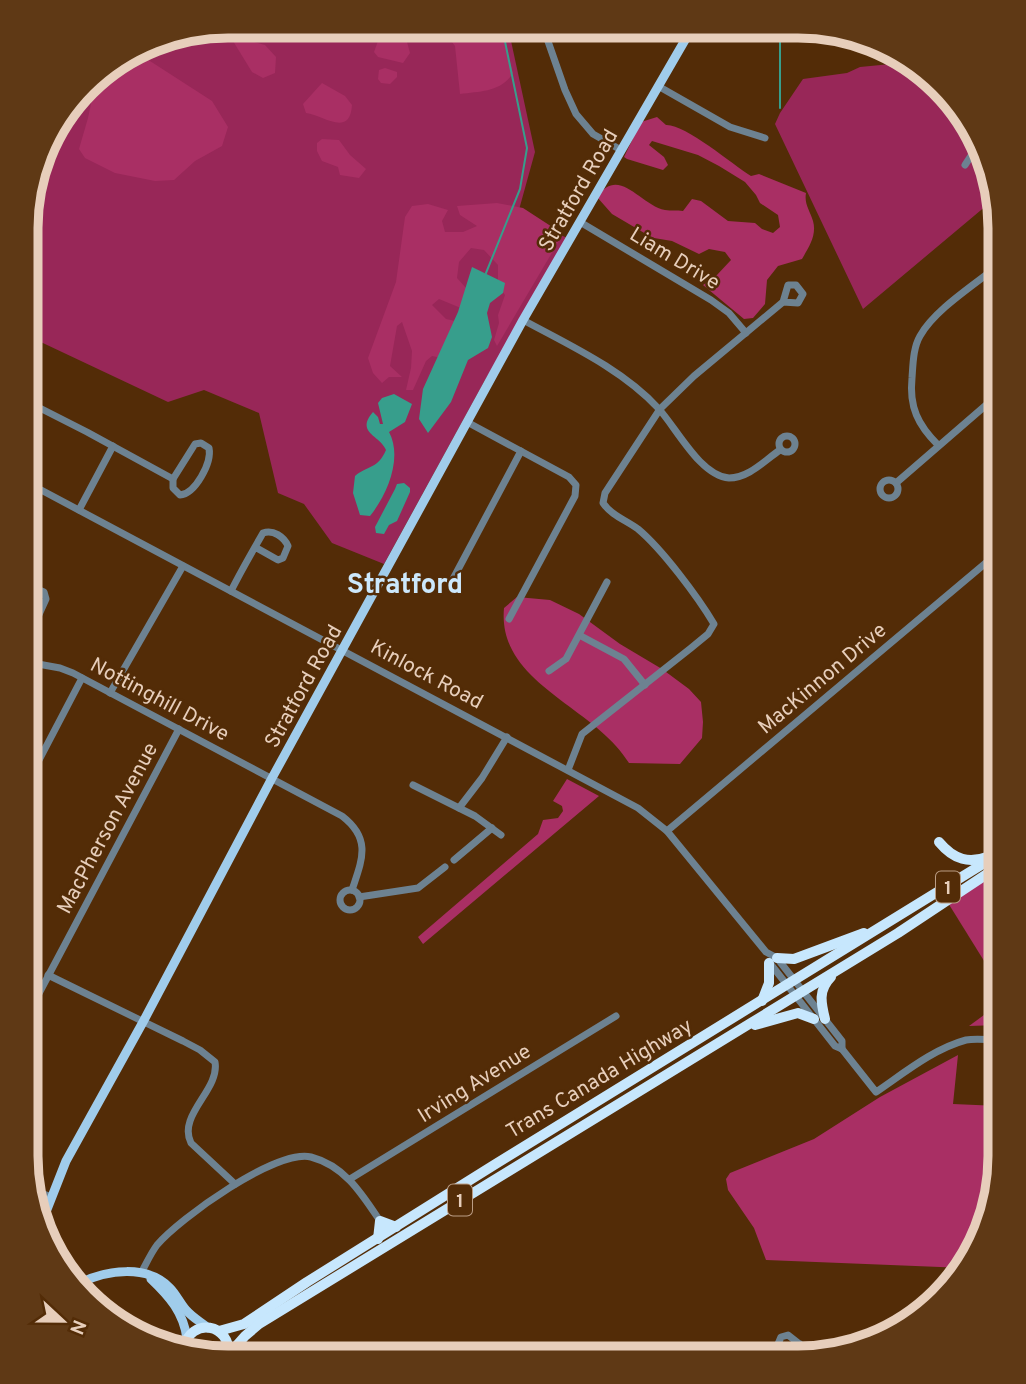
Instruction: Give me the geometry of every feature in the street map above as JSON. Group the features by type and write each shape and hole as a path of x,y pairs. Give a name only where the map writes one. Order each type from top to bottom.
{"highway":[{"path":"939,842 955,857 967,861 987,857"},
{"name":"Trans Canada Highway","path":"237,1346 260,1324 736,1031 795,988 987,861"},
{"name":"Trans Canada Highway","path":"187,1341 196,1330 239,1327 585,1108 762,1002 840,968 987,874"},
{"path":"762,1002 768,988 771,958 794,959 896,920"},
{"path":"736,1031 789,1014 798,1013 820,1019 825,983 840,968"},
{"path":"378,1239 380,1221 396,1227"},
{"path":"214,1329 228,1341 228,1346"}],"main road":[{"name":"Stratford Road","path":"47,1209 66,1161 144,1022 272,778 523,320 686,38"},
{"path":"86,1281 111,1273 144,1274 163,1281 188,1312 214,1329"},
{"path":"144,1274 173,1301 184,1322 184,1340"}],"street":[{"path":"547,38 576,114 593,134 621,150"},
{"path":"658,86 730,127 765,138"},
{"path":"965,165 972,154"},
{"name":"Liam Drive","path":"580,222 711,300 729,313 746,333"},
{"path":"938,445 924,431 911,404 911,381 917,343 932,321 988,274"},
{"path":"568,770 582,734 708,634 714,624 655,546 637,529 607,509 603,503 605,493 660,409 694,376 783,302"},
{"path":"523,320 618,374 660,409 700,462 716,474 730,478 751,472 780,450"},
{"path":"896,483 988,403"},
{"path":"38,407 173,479"},
{"path":"467,422 569,477 576,485 577,491 509,619"},
{"path":"201,443 209,448 209,461 187,494 177,492 172,484 173,479 195,444 201,443"},
{"path":"79,510 113,446"},
{"path":"453,579 521,451"},
{"name":"Kinlock Road","path":"38,489 638,808 667,831 820,1019 835,1046 842,1049 876,1092 932,1055 968,1039 987,1040"},
{"path":"231,591 254,547 263,533 267,531 282,537 288,546 283,558 278,560 254,547"},
{"name":"MacKinnon Drive","path":"667,831 988,561"},
{"path":"110,693 183,566"},
{"path":"548,671 566,659 581,636 607,582"},
{"path":"38,590 44,592 46,599 38,617"},
{"path":"581,636 624,659 645,685"},
{"name":"Nottinghill Drive","path":"38,664 60,668 82,678 342,816 359,832 362,845 362,858 352,890"},
{"path":"38,762 82,678"},
{"name":"MacPherson Avenue","path":"38,995 179,729"},
{"path":"459,808 482,778 507,737"},
{"path":"413,785 459,808 501,835"},
{"path":"454,860 492,828"},
{"path":"359,897 418,888 445,867"},
{"path":"352,890 359,897 359,904 355,909 342,907 341,895 346,891 352,890"},
{"path":"48,975 200,1050 215,1062 215,1074 190,1122 188,1136 191,1143 235,1184"},
{"name":"Irving Avenue","path":"350,1179 616,1016"},
{"path":"144,1274 156,1247 169,1233 242,1178 289,1157 300,1156 323,1162 350,1179 380,1221"},
{"path":"42,1194 51,1197"},
{"path":"800,1344 804,1345"}],"shaded area":[{"path":"240,38 265,45 276,57 275,73 263,78 252,72 233,41"},
{"path":"378,38 406,38 410,53 403,63 378,57 374,52"},
{"path":"449,38 503,38 513,73 503,84 496,87 460,94 455,46"},
{"path":"510,38 535,152 517,217 570,239 485,380 384,564 332,543 304,504 278,493 259,413 204,390 168,402 38,341 38,228 45,179 64,133 86,103 123,70 144,58 204,40"},
{"path":"145,58 212,101 228,127 222,146 195,161 174,180 155,181 115,173 85,158 79,149 92,96 123,70"},
{"path":"893,64 932,94 956,123 968,144 981,179 986,206 863,309 775,124 803,79 847,73 860,67"},
{"path":"385,68 397,72 397,77 390,84 381,83 378,79 379,70"},
{"path":"322,83 345,96 352,105 350,115 341,123 306,113 303,104"},
{"path":"657,117 666,125 685,131 751,176 759,174 806,193 814,226 812,241 802,259 778,266 767,280 765,304 753,318 744,319 703,285 731,260 725,252 709,249 699,254 672,241 654,238 612,214 597,197 605,188 622,186 665,210 683,211 692,199 701,201 728,221 755,223 773,233 780,227 778,215 760,203 745,182 698,155 652,141 649,145 664,157 668,165 663,170 624,157 641,122"},
{"path":"322,139 339,140 350,155 366,169 359,178 340,175 338,167 322,161 317,151 317,143"},
{"path":"497,203 523,208 563,234 497,346 494,340 505,295 498,285 498,265 484,250 471,248 459,262 457,278 476,299 468,311 439,299 432,305 446,319 460,322 447,359 432,356 426,361 413,390 406,390 412,351 402,322 397,326 390,366 402,377 389,377 382,383 373,373 368,358 396,282 405,217 412,206 428,204 448,210 442,221 445,232 463,232 477,226 460,215 457,206"},
{"path":"517,597 550,600 579,614 689,689 701,702 702,738 680,764 629,763 614,743 532,675 516,656 506,634 504,608"},
{"path":"567,779 599,796 423,944 418,937 538,834 543,820 558,818 563,811 562,806 553,801"},
{"path":"987,872 987,966 945,898"},
{"path":"987,1013 987,1025 969,1026"},
{"path":"958,1055 953,1104 987,1105 987,1168 984,1193 968,1240 956,1261 951,1267 766,1260 754,1228 728,1190 726,1179 730,1173 814,1139 880,1097"}],"water":[{"path":"472,267 505,283 503,293 490,303 487,313 492,337 488,348 468,360 451,402 428,433 419,419 423,389 458,312"},
{"path":"394,394 412,404 405,422 389,432 393,442 394,464 382,498 370,516 360,515 353,493 355,476 376,464 386,450 370,433 368,419 373,412 380,424 383,424 378,403 382,398"},
{"path":"404,483 410,488 410,492 397,521 389,525 384,534 376,533 375,527 397,484"}],"waterway":[{"path":"486,273 520,189 527,148 504,38"},
{"path":"780,38 780,108"}],"district":[{"name":"Stratford","path":"405,583"}]}
